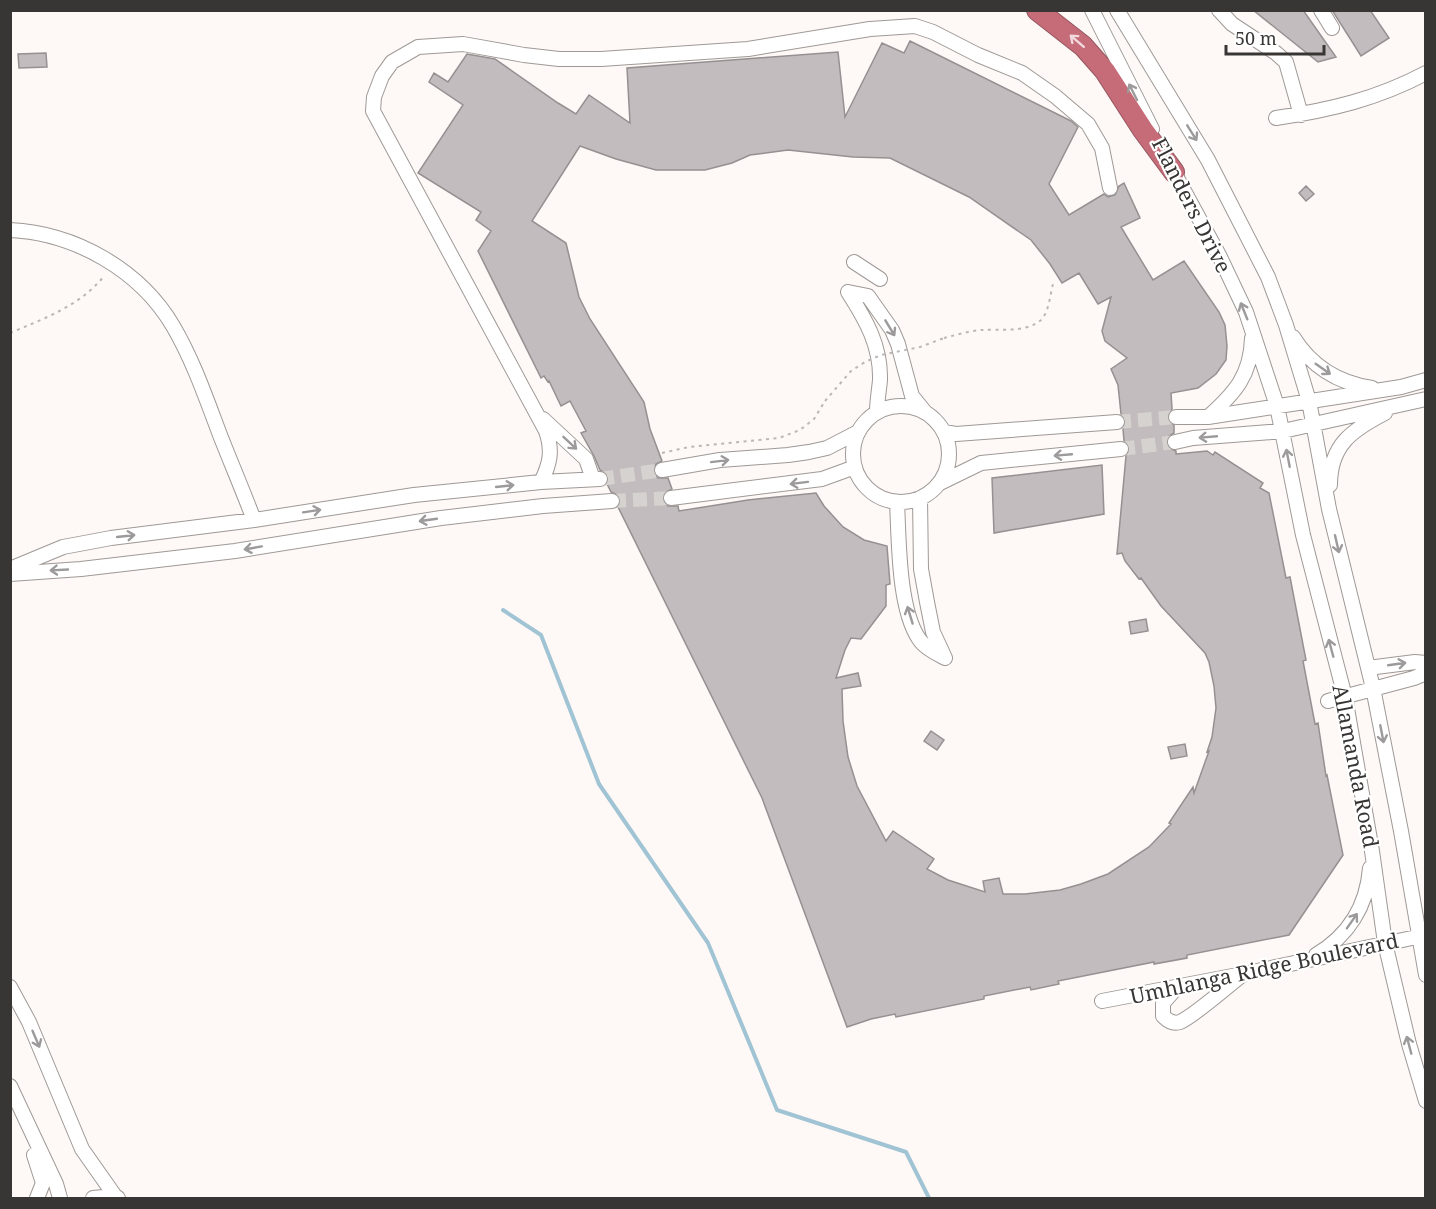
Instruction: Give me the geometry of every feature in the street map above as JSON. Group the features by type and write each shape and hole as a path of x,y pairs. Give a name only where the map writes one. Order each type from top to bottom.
{"highway":[{"path":"1037,10 1083,46 1105,71 1143,130 1174,172"}],"street":[{"name":"Flanders Drive","path":"1092,10 1219,255 1246,312 1283,431"},
{"name":"Flanders Drive","path":"1117,10 1208,160 1268,277 1286,325 1314,425"},
{"path":"1219,10 1232,24 1286,62 1301,115"},
{"path":"1321,10 1332,28"},
{"path":"541,482 551,460 551,448 546,431 373,111 374,97 382,76 392,62 418,46 463,44 536,57 601,59 748,49 870,29 915,26 1022,73 1089,124 1102,148 1110,188"},
{"path":"1276,118 1360,102 1425,73"},
{"path":"10,230 49,235 78,245 114,264 151,295 173,325 199,380 254,520"},
{"path":"854,262 880,279"},
{"path":"877,412 876,400 880,380 877,346 863,315 848,292 868,296 892,330 912,396 926,413"},
{"path":"1286,325 1305,353 1324,371 1364,387 1384,389"},
{"path":"1208,417 1228,400 1240,384 1248,367 1252,332"},
{"path":"1176,417 1208,417 1384,389 1425,380"},
{"path":"1176,442 1193,438 1283,431 1425,399"},
{"path":"1329,509 1331,467 1338,449 1353,432 1400,405"},
{"path":"662,470 720,460 809,452 827,448 858,432 877,412 902,406 919,409 926,413 944,432 949,456 945,474 928,495 911,502 884,500 863,484 855,467 853,449 858,432"},
{"path":"10,569 63,547 82,542 254,520 414,495 541,482 597,479 586,459 536,414"},
{"path":"944,432 956,434 1117,422"},
{"name":"Allamanda Road","path":"1314,425 1329,509 1373,688 1422,935 1425,975"},
{"name":"Allamanda Road","path":"1283,431 1303,535 1345,697 1372,851 1385,943 1425,1101"},
{"path":"938,484 981,463 1121,450"},
{"path":"671,498 822,479 855,467"},
{"path":"897,502 901,578 908,613 919,639 931,650 945,658 933,632 927,608 921,569 920,498"},
{"path":"10,574 81,569 235,551 441,518 543,506 612,501"},
{"path":"1368,669 1415,662 1425,663"},
{"path":"1328,701 1414,678 1425,672"},
{"path":"1309,959 1326,948 1353,921 1366,893 1372,851"},
{"name":"Umhlanga Ridge Boulevard","path":"1102,1001 1243,974 1422,935"},
{"path":"1178,986 1163,1003 1163,1016 1170,1022 1179,1022 1191,1015 1243,974"},
{"path":"10,987 29,1022 82,1149 117,1197"},
{"path":"10,1086 56,1184 60,1198"},
{"path":"23,1115 43,1183 38,1198"},
{"path":"93,1198 117,1197"}],"path":[{"path":"10,333 66,308 86,295 114,264"},
{"path":"662,453 689,447 779,438 800,430 814,419 836,385 851,371 881,355 920,347 944,338 980,330 1009,330 1041,320 1048,308 1053,284"}],"building":[{"path":"1253,10 1303,10 1336,57 1318,62"},
{"path":"1332,10 1370,10 1389,38 1361,56"},
{"path":"910,41 1071,121 1078,127 1049,184 1069,215 1104,194 1108,197 1115,195 1119,186 1124,183 1140,218 1121,227 1153,280 1184,261 1219,312 1225,325 1226,360 1216,374 1198,388 1171,393 1172,409 1167,418 1174,425 1174,433 1169,436 1166,445 1176,451 1176,454 1207,451 1213,455 1215,452 1263,483 1260,488 1269,493 1286,578 1290,577 1306,660 1303,661 1315,724 1318,723 1326,776 1343,855 1289,935 1187,955 1187,958 1154,964 1154,962 1058,981 1059,984 1031,990 1030,987 984,996 984,999 896,1017 895,1014 847,1027 762,798 618,507 621,501 620,496 611,492 607,484 608,475 600,470 581,433 586,431 570,401 561,406 549,381 544,376 541,378 478,251 491,231 476,220 481,212 418,173 463,105 429,82 434,73 448,82 467,54 495,59 576,114 589,95 630,123 627,68 838,52 845,117 882,43 904,53","holes":["580,146 656,170 705,170 732,163 750,155 788,150 853,157 890,158 969,197 1031,240 1062,283 1079,273 1098,304 1111,297 1102,331 1105,341 1127,358 1111,369 1118,385 1121,414 1126,421 1123,429 1124,441 1130,449 1126,456 1117,554 1122,553 1125,561 1139,579 1141,578 1161,606 1205,653 1214,686 1216,708 1212,737 1207,752 1209,751 1194,793 1193,787 1169,823 1171,824 1149,847 1108,874 1081,884 1060,890 1003,894 999,878 983,881 985,892 948,880 927,869 934,859 893,831 886,841 857,786 848,757 843,721 842,689 861,686 858,673 836,678 851,638 861,639 886,606 886,585 890,584 887,546 864,540 843,527 824,506 816,493 748,500 679,511 678,506 668,506 664,503 663,494 672,489 668,478 658,478 653,472 656,464 662,461 650,429 644,402 590,319 579,297 566,243 532,221"]},
{"path":"46,53 47,67 19,68 18,54"},
{"path":"1306,186 1314,194 1306,201 1299,193"},
{"path":"1102,465 1104,514 994,533 992,478"},
{"path":"1146,619 1148,631 1131,634 1129,622"},
{"path":"931,731 944,740 937,750 924,741"},
{"path":"1185,744 1187,756 1171,759 1168,747"}],"waterway":[{"path":"503,610 541,635 599,784 708,943 777,1110 906,1152 929,1198"}],"tunnel":[{"path":"1117,422 1176,417"},
{"path":"1121,449 1175,442"},
{"path":"600,479 662,470"},
{"path":"612,501 671,498"}]}
